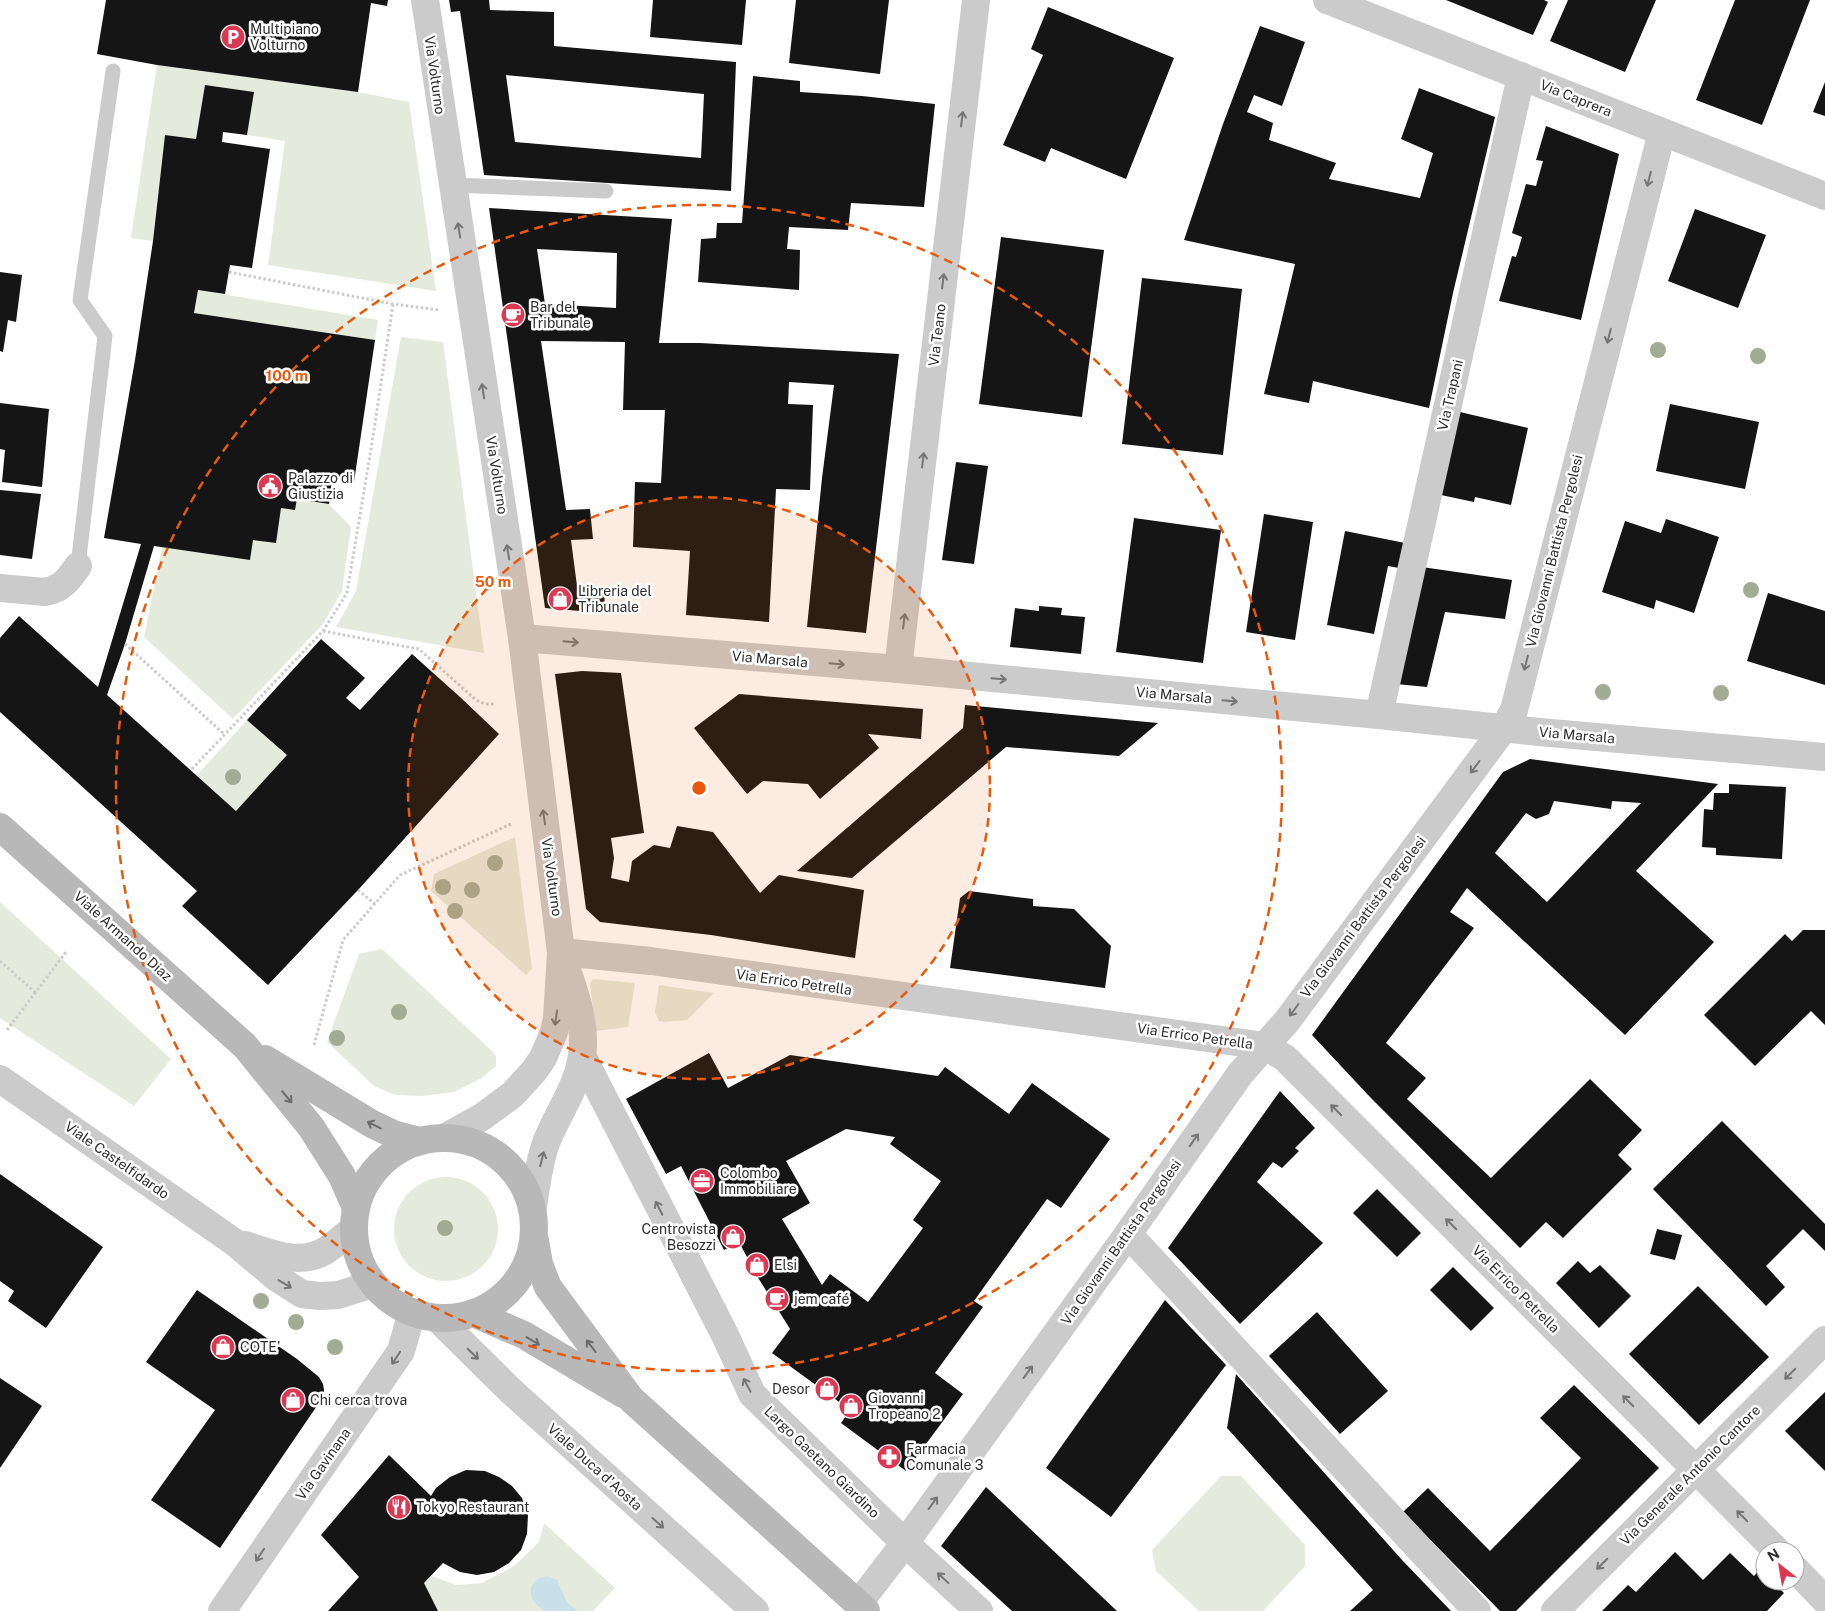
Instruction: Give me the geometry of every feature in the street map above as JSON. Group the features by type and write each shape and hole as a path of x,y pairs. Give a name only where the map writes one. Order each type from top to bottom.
{"main road":[{"name":"Viale Armando Diaz","path":"0,827 245,1046 311,1127 342,1176 354,1219 354,1249 373,1284 378,1291 402,1309 439,1320"},
{"name":"Viale Armando Diaz","path":"245,1046 372,1124 393,1134 432,1140 468,1141 490,1150 509,1165 524,1184 533,1207 535,1237"},
{"path":"354,1219 364,1186 378,1166 397,1151 432,1140"},
{"path":"439,1320 460,1318 488,1308 511,1290 528,1265 535,1237"},
{"path":"535,1237 539,1264 548,1287 631,1399 862,1607"},
{"path":"473,1313 524,1336 631,1399"}],"street":[{"name":"Via Volturno","path":"425,0 433,65 522,638 561,952"},
{"name":"Via Teano","path":"898,669 976,0"},
{"name":"Via Caprera","path":"1327,0 1825,196"},
{"name":"Via Trapani","path":"1380,715 1521,76"},
{"name":"Via Giovanni Battista Pergolesi","path":"862,1607 905,1543 1128,1234 1240,1074 1287,1021 1504,728 1514,710 1662,132"},
{"path":"0,588 52,591 65,583 78,566"},
{"name":"Via Marsala","path":"522,638 898,669 1825,757"},
{"path":"432,1140 482,1117 513,1094 534,1071 554,1032 557,1018 561,952"},
{"name":"Via Errico Petrella","path":"561,952 651,961 1265,1046 1285,1058 1767,1541"},
{"name":"Largo Gaetano Giardino","path":"533,1207 542,1157 552,1128 579,1075 582,1056 583,1044 580,1012 561,952"},
{"name":"Largo Gaetano Giardino","path":"582,1056 725,1335 752,1394 905,1543"},
{"name":"Viale Castelfidardo","path":"0,1079 234,1242 277,1278 302,1294 320,1296 338,1294 373,1284"},
{"name":"Viale Castelfidardo","path":"234,1242 287,1257 308,1257 324,1251 354,1219"},
{"path":"1128,1234 1477,1611"},
{"name":"Via Gavinana","path":"222,1611 400,1351 412,1312"},
{"name":"Viale Duca d'Aosta","path":"439,1320 512,1391 755,1611"},
{"name":"Via Generale Antonio Cantore","path":"1555,1611 1825,1340"},
{"path":"905,1543 979,1611"},
{"path":"1805,1580 1825,1600"}],"lane":[{"path":"78,566 105,336 80,300 113,71"},
{"path":"452,185 606,191"}],"path":[{"path":"230,272 393,304 439,310 446,309"},
{"path":"192,769 323,631 347,594 393,304"},
{"path":"323,631 420,649 476,700 484,704 502,704"},
{"path":"125,644 224,734"},
{"path":"314,1044 343,940 400,875 517,821"},
{"path":"358,890 375,904"},
{"path":"7,1030 66,952"},
{"path":"0,961 36,993"}],"green space":[{"path":"157,65 358,92 409,102 436,291 268,265 285,141 247,135 253,92 205,85 196,139 165,135 153,241 131,238"},
{"path":"198,290 378,320 375,340 194,313"},
{"path":"401,337 443,342 484,653 336,627 356,591"},
{"path":"297,499 329,504 351,527 342,591 323,624 233,719 144,637 162,547 250,560 253,540 275,543 281,508 295,510"},
{"path":"247,720 287,755 236,811 197,775"},
{"path":"515,837 532,969 526,975 431,891 434,874"},
{"path":"0,902 171,1059 134,1106 0,1018"},
{"path":"382,949 492,1051 496,1056 496,1066 480,1079 454,1092 422,1096 395,1095 374,1086 327,1042 359,954"},
{"path":"593,979 635,983 628,1027 596,1031 590,984"},
{"path":"659,985 714,993 687,1020 663,1022 659,1021 655,1012"},
{"path":"446,1177 466,1181 475,1185 483,1192 490,1200 494,1209 498,1229 494,1249 490,1258 483,1266 475,1273 466,1277 446,1281 426,1277 417,1273 409,1266 402,1258 398,1249 394,1229 398,1209 402,1200 409,1192 417,1185 426,1181"},
{"path":"1221,1476 1241,1476 1305,1545 1305,1566 1263,1611 1199,1611 1156,1571 1152,1550"},
{"path":"544,1523 615,1588 593,1611 438,1611 424,1583 432,1576 456,1585 482,1583 514,1566 539,1542"}],"water":[{"path":"547,1576 557,1580 567,1602 577,1611 546,1611 535,1603 532,1598 531,1588 536,1581"}],"building":[{"name":"Multipiano Volturno","path":"106,0 388,0 387,6 371,3 358,92 157,65 97,54"},
{"path":"449,0 489,0 490,10 554,12 554,46 736,62 731,191 484,175 460,11 451,12","holes":["506,75 704,94 701,158 515,142"]},
{"path":"653,0 746,0 742,45 650,37"},
{"path":"796,0 889,0 880,74 789,63"},
{"path":"1446,0 1544,0 1548,2 1533,35"},
{"path":"1568,0 1656,0 1625,72 1550,41"},
{"path":"1735,0 1810,0 1762,125 1696,100"},
{"path":"1048,7 1174,58 1126,179 1051,148 1045,162 1003,145 1043,55 1031,49"},
{"path":"1260,26 1305,42 1282,106 1254,95 1247,112 1273,123 1269,140 1336,163 1329,179 1420,198 1433,153 1401,139 1419,88 1495,117 1453,293 1429,408 1313,381 1309,403 1264,394 1295,264 1184,240 1223,124"},
{"path":"753,76 800,81 800,92 862,96 935,104 924,207 851,203 848,230 789,227 787,249 800,250 799,290 698,282 701,239 716,238 717,223 742,223"},
{"path":"1825,82 1825,116 1813,112"},
{"path":"205,85 254,92 247,135 223,132 222,142 270,149 252,268 230,265 225,294 198,290 194,313 375,340 354,482 332,479 329,504 297,499 295,510 281,508 276,543 253,540 250,560 154,546 125,644 107,695 236,811 287,755 247,720 321,639 365,678 346,698 360,710 412,654 499,734 358,890 268,985 182,906 197,891 0,712 0,638 19,616 98,687 141,544 104,538 135,360 153,241 165,135 196,139"},
{"path":"1546,126 1619,154 1581,320 1499,301 1512,256 1516,257 1522,237 1512,233 1526,184 1536,186 1543,161 1536,160"},
{"path":"489,208 672,219 659,343 700,343 899,354 866,633 807,627 822,478 834,385 789,382 788,404 813,405 810,490 776,489 769,622 686,615 690,551 633,547 635,482 661,483 665,410 623,410 625,342 541,341 566,510 590,509 593,539 571,540 577,586 605,589 604,613 545,608","holes":["537,249 617,253 616,308 545,304"]},
{"path":"1695,209 1766,235 1738,308 1668,281"},
{"path":"1001,237 1104,250 1082,417 979,404"},
{"path":"0,272 22,275 16,322 8,320 3,352 0,351"},
{"path":"1142,278 1242,289 1223,455 1122,444"},
{"path":"0,403 49,409 42,487 2,482 5,450 0,449"},
{"path":"1670,404 1759,422 1745,489 1656,471"},
{"path":"1460,412 1528,428 1511,505 1475,497 1474,502 1441,495"},
{"path":"956,462 988,466 974,564 942,560"},
{"path":"0,490 41,494 32,559 0,555"},
{"path":"1264,514 1313,522 1295,640 1246,632"},
{"path":"1134,518 1221,530 1203,663 1116,652"},
{"path":"1666,519 1719,537 1694,613 1656,600 1654,609 1602,592 1625,521 1661,533"},
{"path":"1345,531 1405,543 1399,568 1388,566 1374,634 1327,625"},
{"path":"1422,567 1512,580 1505,619 1445,612 1427,687 1396,684"},
{"path":"1768,593 1825,611 1825,685 1747,661"},
{"path":"1039,606 1062,608 1061,615 1085,617 1081,654 1010,647 1015,608 1039,611"},
{"path":"582,671 621,673 644,833 611,838 614,858 611,878 629,882 632,861 654,845 670,848 677,826 713,832 760,893 779,875 864,890 855,958 711,935 600,922 586,909 555,674"},
{"path":"739,694 923,709 921,739 868,734 879,748 820,799 808,784 763,781 747,794 694,728"},
{"path":"965,705 1158,723 1119,756 1006,747 852,878 797,871 963,728"},
{"path":"1530,759 1718,784 1636,871 1714,942 1625,1035 1467,888 1450,912 1474,928 1386,1043 1426,1078 1407,1099 1491,1178 1590,1079 1642,1130 1618,1155 1632,1169 1563,1238 1546,1222 1520,1248 1370,1097 1312,1035 1503,772","holes":["1554,801 1611,809 1612,801 1641,803 1547,902 1495,853 1526,813 1536,819 1549,814"]},
{"path":"1729,784 1786,787 1782,859 1716,855 1716,848 1702,847 1704,809 1713,810 1714,793 1729,793"},
{"path":"969,891 1033,899 1033,906 1074,909 1111,946 1105,988 950,968 960,898"},
{"path":"1803,930 1825,930 1825,1025 1811,1011 1755,1066 1704,1015 1785,934 1792,941"},
{"path":"709,1053 728,1088 790,1055 938,1076 945,1067 1009,1114 1032,1083 1110,1139 1061,1208 1047,1199 974,1301 983,1307 935,1373 963,1394 906,1471 841,1423 850,1410 772,1353 790,1329 757,1276 739,1242 724,1250 681,1166 666,1174 626,1099","holes":["846,1129 895,1137 890,1144 941,1181 913,1220 923,1228 868,1302 830,1274 822,1285 782,1219 810,1203 786,1161"]},
{"path":"1280,1091 1315,1128 1295,1148 1299,1151 1282,1168 1273,1162 1257,1182 1323,1243 1240,1324 1168,1248"},
{"path":"1722,1121 1825,1224 1825,1251 1803,1229 1766,1266 1785,1287 1766,1306 1653,1189"},
{"path":"0,1174 103,1247 46,1328 8,1301 14,1291 0,1281"},
{"path":"1377,1189 1421,1233 1397,1257 1353,1213"},
{"path":"1657,1229 1682,1235 1675,1260 1650,1254"},
{"path":"1578,1261 1590,1273 1600,1265 1631,1296 1599,1328 1556,1283"},
{"path":"1453,1267 1494,1308 1471,1331 1430,1290"},
{"path":"1698,1286 1769,1357 1699,1425 1629,1354"},
{"path":"197,1290 297,1359 319,1377 324,1390 323,1397 220,1548 151,1500 215,1410 146,1362"},
{"path":"1165,1300 1226,1365 1111,1517 1046,1468"},
{"path":"1317,1312 1388,1391 1340,1434 1269,1356"},
{"path":"1236,1374 1403,1561 1451,1611 1350,1611 1373,1590 1227,1428"},
{"path":"0,1378 42,1406 0,1468"},
{"path":"1574,1385 1659,1468 1516,1611 1500,1611 1403,1512 1428,1488 1490,1551 1581,1458 1540,1418"},
{"path":"1825,1392 1825,1471 1785,1431"},
{"path":"389,1455 431,1496 436,1488 450,1477 466,1470 485,1471 499,1477 512,1486 522,1498 528,1515 527,1534 521,1550 509,1563 494,1572 477,1575 460,1572 443,1563 424,1583 438,1611 328,1611 359,1577 321,1535"},
{"path":"986,1487 1117,1611 1012,1611 941,1546"},
{"path":"1675,1552 1703,1580 1730,1553 1754,1576 1755,1575 1755,1591 1782,1591 1784,1593 1767,1611 1602,1611 1628,1585 1636,1592"}],"place":[{"name":"Multipiano Volturno","path":"233,37"},
{"name":"Bar del Tribunale","path":"513,315"},
{"name":"Palazzo di Giustizia","path":"270,486"},
{"name":"Libreria del Tribunale","path":"560,599"},
{"name":"Colombo Immobiliare","path":"702,1181"},
{"name":"Centrovista Besozzi","path":"733,1237"},
{"name":"Elsi","path":"757,1265"},
{"name":"jem café","path":"777,1299"},
{"name":"COTE'","path":"223,1347"},
{"name":"Desor","path":"827,1389"},
{"name":"Chi cerca trova","path":"293,1400"},
{"name":"Giovanni Tropeano 2","path":"851,1406"},
{"name":"Farmacia Comunale 3","path":"889,1457"},
{"name":"Tokyo Restaurant","path":"399,1507"}]}
